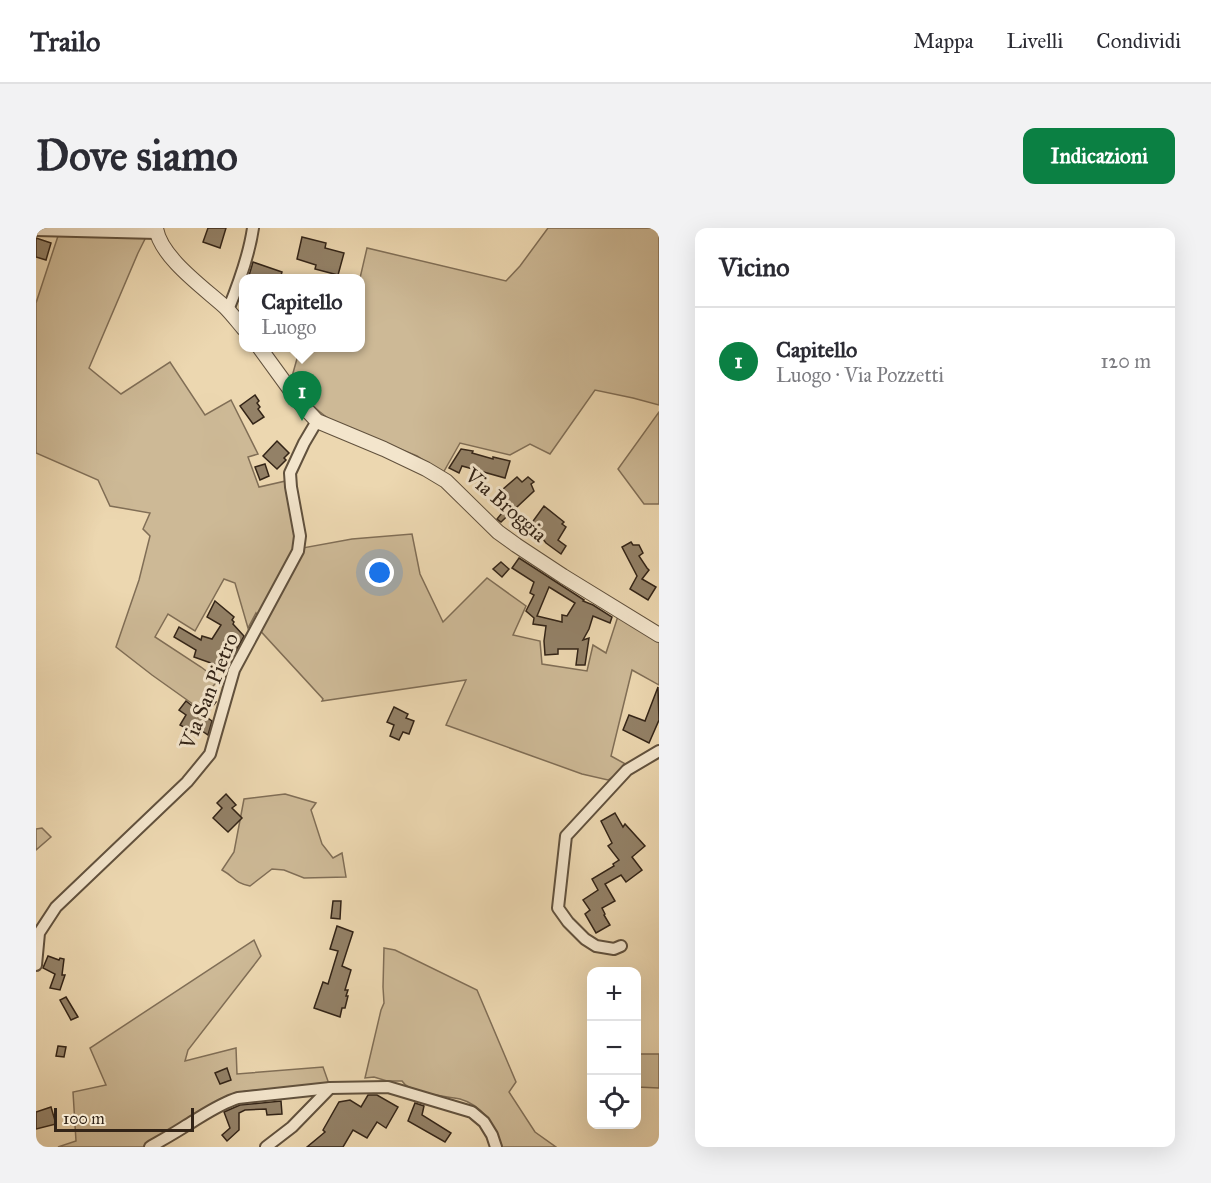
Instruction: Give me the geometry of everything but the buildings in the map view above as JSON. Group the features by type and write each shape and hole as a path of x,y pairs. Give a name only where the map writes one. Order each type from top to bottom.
{"street":[{"path":"241,274 253,228"},
{"path":"36,230 156,230 166,252 228,310 239,324"},
{"path":"228,310 239,282"},
{"path":"262,352 299,402 317,420"},
{"name":"Via Broggia","path":"317,420 384,449 446,481 498,532 563,576 659,635"},
{"name":"Via San Pietro","path":"36,965 39,933 56,907 187,782 210,754 234,670 297,551 300,536 290,473 317,420"},
{"path":"621,946 614,949 596,946 585,939 558,908 566,836 627,770 659,751"},
{"path":"150,1147 204,1113 224,1102 238,1098 330,1088 388,1087 472,1112 484,1122 496,1147"},
{"path":"266,1147 292,1127 330,1088"}],"shaded area":[{"path":"548,228 659,228 659,405 595,390 550,454 530,444 510,455 460,443 443,473 417,456 336,423 316,409 291,380 299,352 365,352 365,274 361,274 367,248 506,281"},
{"path":"59,233 148,233 89,368 121,394 170,362 205,415 231,400 258,454 248,457 259,487 290,480 303,548 352,539 412,534 420,574 443,622 487,578 526,606 513,635 540,641 542,664 587,671 593,645 606,653 619,613 659,636 659,685 632,670 611,756 629,766 608,780 582,774 446,725 466,680 322,701 323,699 255,625 259,617 256,613 248,628 235,583 224,579 195,631 168,614 155,637 218,680 197,707 116,647 139,580 150,536 143,529 150,513 110,506 98,480 36,453 36,303"},
{"path":"659,412 659,504 644,504 618,469"},
{"path":"285,794 316,803 311,810 322,844 333,858 342,853 346,877 304,878 284,870 272,869 250,886 222,870 234,852 244,799"},
{"path":"42,828 51,837 36,850 36,829"},
{"path":"254,940 261,956 188,1050 185,1061 236,1048 237,1074 323,1067 329,1084 235,1093 220,1099 209,1108 143,1147 58,1147 76,1141 73,1092 106,1085 90,1048"},
{"path":"384,948 395,950 477,990 516,1082 509,1092 535,1132 556,1147 502,1147 487,1117 468,1102 423,1092 405,1085 402,1081 365,1078 384,1003"},
{"path":"641,1054 659,1054 659,1088 641,1087"}],"place":[{"name":"Capitello","path":"302,421"}]}
